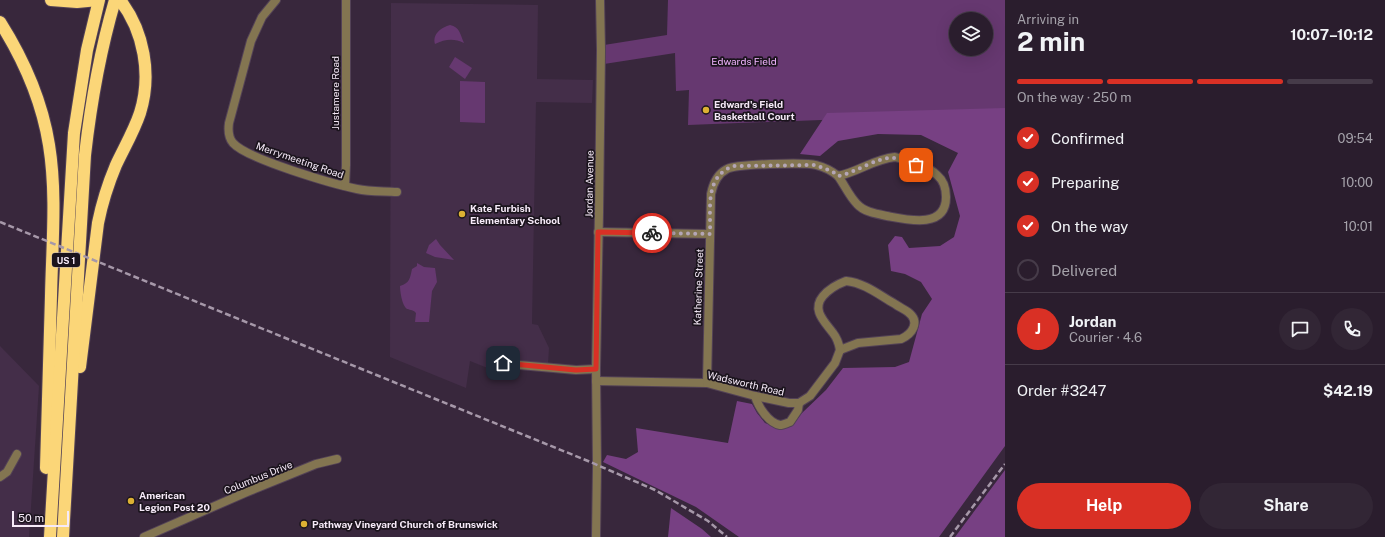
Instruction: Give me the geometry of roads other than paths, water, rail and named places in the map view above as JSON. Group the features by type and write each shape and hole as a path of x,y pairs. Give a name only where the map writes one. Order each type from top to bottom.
{"highway":[{"path":"52,0 77,2 98,0"},
{"name":"US 1","path":"50,537 74,133 87,50 98,0"},
{"name":"US 1","path":"63,537 82,198 88,127 102,47 115,0"},
{"path":"71,392 79,375 98,223 102,204 116,165 140,113 145,88 145,66 142,43 131,15 120,0"},
{"path":"0,22 20,56 38,98 50,145 53,173 53,226 45,485 51,522"}],"street":[{"name":"Merrymeeting Road","path":"276,0 262,17 251,41 231,110 228,129 229,136 233,143 239,148 257,157 322,180 366,190 397,192"},
{"name":"Justamere Road","path":"345,186 346,0"},
{"name":"Jordan Avenue","path":"596,537 596,369 601,52 600,0"},
{"name":"Katherine Street","path":"707,383 712,187 719,174 734,166 816,165 833,172 838,176 856,203 863,208 879,214 923,220 938,216 943,211 945,205 946,199 944,186 936,173 895,158 878,160 848,174 838,176"},
{"path":"598,232 710,234"},
{"path":"755,396 762,411 774,422 781,425 790,422 798,410 799,403 810,396 835,363 840,350 838,340 824,322 818,309 818,303 822,297 838,284 846,281 856,282 909,312 914,318 914,326 912,331 901,339 858,343 840,350"},
{"path":"496,363 562,369 596,369"},
{"name":"Wadsworth Road","path":"596,381 707,383 755,396 789,403 799,403"},
{"path":"0,477 7,472 17,454"},
{"name":"Columbus Drive","path":"144,537 316,464 337,459"}],"railway":[{"path":"0,222 588,461 655,490 708,521 727,537"},
{"path":"950,537 1005,464"}],"place":[{"name":"Edward's Field Basketball Court","path":"706,110"},
{"name":"Kate Furbish Elementary School","path":"462,214"},
{"name":"American Legion Post 20","path":"131,501"},
{"name":"Pathway Vineyard Church of Brunswick","path":"304,524"}],"park label":[{"name":"Edwards Field","path":"744,61"}]}
